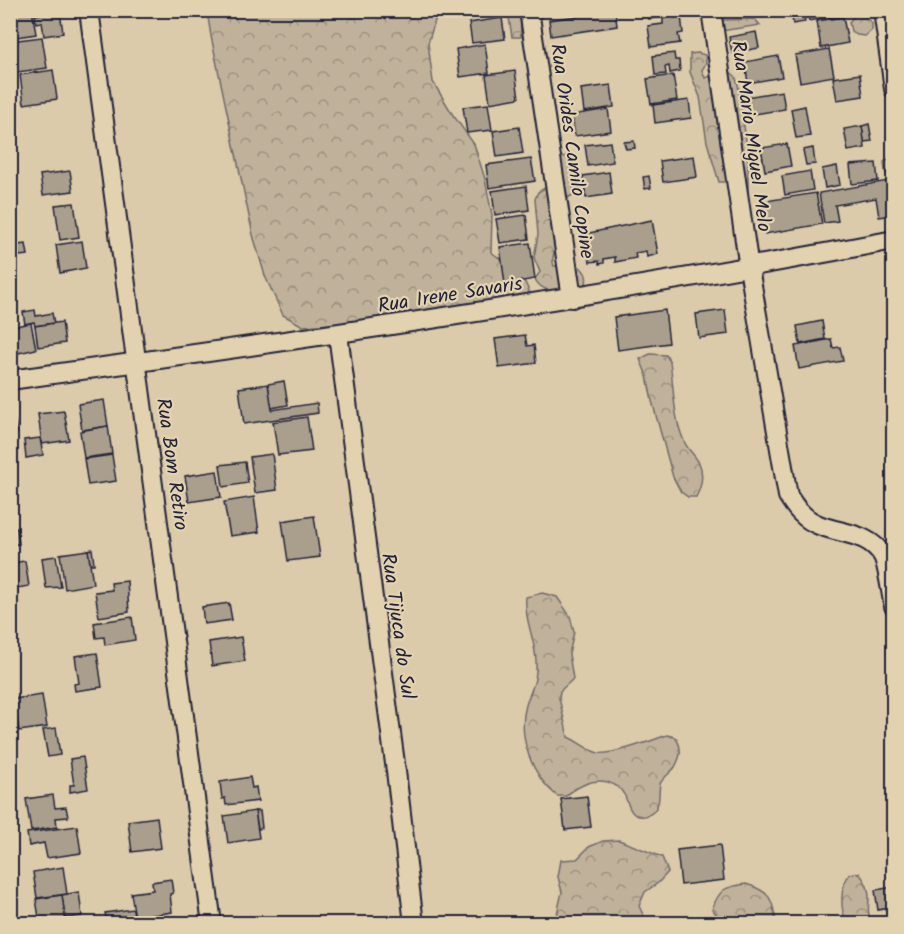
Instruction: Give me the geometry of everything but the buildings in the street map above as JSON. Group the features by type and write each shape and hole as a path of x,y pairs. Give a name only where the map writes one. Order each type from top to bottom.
{"street":[{"name":"Rua Bom Retiro","path":"89,10 212,924"},
{"name":"Rua Orides Camilo Copine","path":"529,10 572,298"},
{"name":"Rua Mario Miguel Melo","path":"711,10 748,268 788,496 802,516 822,526 862,537 871,543 883,556 894,606"},
{"path":"883,10 894,89"},
{"name":"Rua Irene Savaris","path":"10,380 338,334 572,298 894,240"},
{"name":"Rua Tijuca do Sul","path":"338,334 414,923"}],"green space":[{"path":"207,11 438,11 428,43 433,82 474,144 485,179 492,215 491,252 521,274 530,293 500,301 387,320 303,326 283,315 265,276 253,235"},
{"path":"508,11 520,11 521,37 512,37"},
{"path":"700,11 717,11 723,20 755,19 760,25 721,31"},
{"path":"859,11 872,11 866,18 872,23 872,30 865,36 851,31 849,22"},
{"path":"690,54 705,55 706,63 702,70 705,78 728,70 735,76 738,84 748,154 748,203 719,114 717,121 729,174 727,182 719,182 707,142 700,97 690,72"},
{"path":"567,156 574,194 561,203 552,215 551,224 555,238 553,263 554,266 579,266 585,273 586,281 585,288 557,292 544,288 535,279 540,272 534,258 538,234 535,199 538,192 553,183 557,158"},
{"path":"893,159 893,179 889,179 884,162"},
{"path":"650,354 666,355 670,362 680,432 701,469 701,483 696,497 688,497 681,492 673,477 647,376 640,359"},
{"path":"542,593 557,597 570,616 574,632 569,654 573,679 560,691 559,698 568,737 598,753 632,747 667,735 675,737 678,741 679,759 660,784 658,805 649,814 635,815 622,791 608,782 591,782 566,796 557,796 540,778 534,767 525,743 524,730 526,705 535,680 536,669 526,597"},
{"path":"619,840 662,857 668,872 645,892 639,906 647,923 555,923 562,892 558,877 561,860 577,859 589,847 603,841"},
{"path":"859,873 868,888 868,911 872,923 848,923 843,912 844,885 850,874"},
{"path":"746,884 769,897 776,923 724,923 712,909 724,890"}]}
